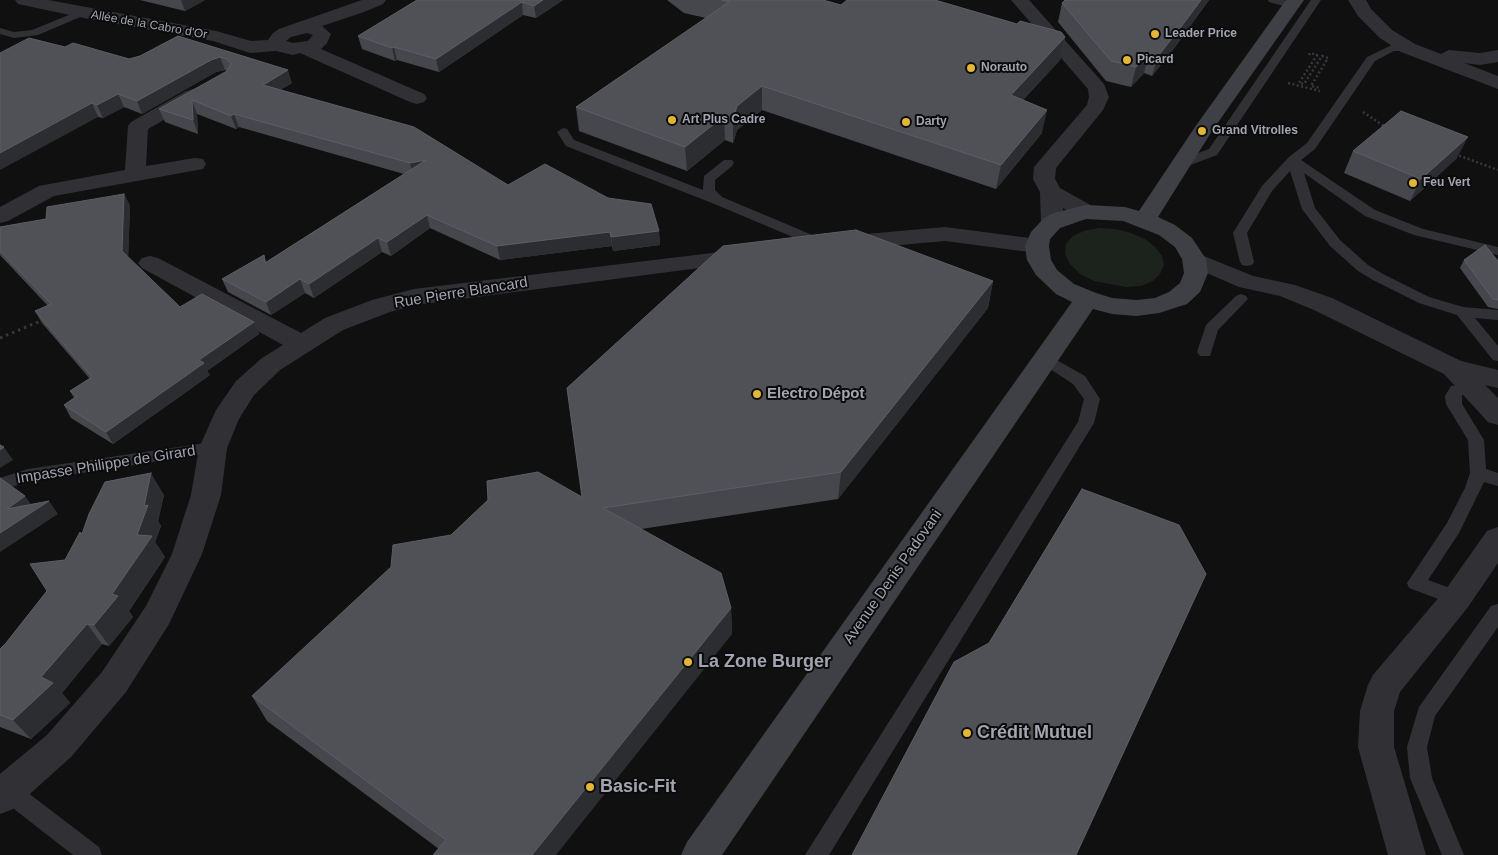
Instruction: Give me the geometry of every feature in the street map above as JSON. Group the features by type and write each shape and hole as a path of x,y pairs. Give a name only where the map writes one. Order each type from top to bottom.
{"main road":[{"path":"1145,220 1181,164 1293,2"},
{"path":"1086,212 1106,212 1145,220 1167,230 1184,244 1194,259 1196,274 1191,287 1178,298 1160,305 1137,308 1112,306 1087,299 1065,288 1048,275 1038,260 1037,246 1039,237 1052,223 1062,218 1086,212"},
{"name":"Avenue Denis Padovani","path":"700,855 1087,299"}],"street":[{"name":"Allée de la Cabro d'Or","path":"24,0 81,13 216,36 250,47 287,36 377,0"},
{"path":"1020,0 1097,88 1099,97 1096,106 1045,167 1044,179 1052,192 1086,212"},
{"path":"1357,0 1364,12 1386,34 1408,48 1490,80 1498,64"},
{"name":"Allée de la Cabro d'Or","path":"304,48 314,45 321,39 322,34 358,8"},
{"path":"322,34 317,30 307,28 287,36 285,48 304,48 416,98"},
{"path":"1408,48 1447,56 1480,59 1498,56"},
{"path":"135,174 138,126 206,88"},
{"path":"0,216 47,191 194,164"},
{"path":"1052,192 1052,223"},
{"name":"Rue Pierre Blancard","path":"4,794 58,746 108,689 158,615 190,545 206,495 213,448 226,417 246,388 271,364 334,324 382,306 414,297 824,245 945,234 1037,246"},
{"path":"1194,259 1245,281 1286,290 1323,304 1453,368 1498,415"},
{"path":"150,263 302,344"},
{"path":"1191,287 1245,281"},
{"path":"1403,852 1376,747 1377,711 1385,685 1457,598 1498,539"}],"lane":[{"path":"1273,0 1293,2"},
{"path":"1181,164 1213,152 1316,0"},
{"path":"0,31 14,35 34,33 81,13"},
{"path":"1205,352 1211,328 1245,281 1240,233 1267,189 1293,160 1311,146 1371,60 1392,48 1408,48"},
{"path":"562,132 570,143 717,200 824,245"},
{"path":"1293,160 1370,213 1420,232 1498,251"},
{"path":"1293,160 1309,209 1335,243 1363,268 1424,300 1462,312 1498,315"},
{"path":"717,200 709,190 709,179 728,163"},
{"path":"1462,312 1498,356"},
{"path":"816,855 1086,423 1092,399 1079,380 1046,359"},
{"path":"1457,598 1416,583 1453,528 1474,488 1478,473 1476,391"},
{"name":"Impasse Philippe de Girard","path":"0,485 28,475 213,448"},
{"path":"1478,473 1498,480"},
{"path":"1453,855 1421,778 1417,747 1426,713 1498,612"},
{"path":"4,794 91,855"}],"path":[{"path":"1287,83 1313,90"},
{"path":"0,338 44,319"}],"shaded area":[{"path":"1099,228 1115,229 1145,239 1162,256 1164,265 1160,274 1153,281 1141,286 1126,287 1094,281 1080,274 1070,264 1065,254 1066,244 1073,236 1084,231"}],"building":[{"path":"417,0 543,0 534,6 522,2 436,59 392,48 358,36"},
{"path":"722,0 823,0 841,5 847,0 935,0 1017,24 1020,21 1061,32 1065,37 1011,95 1047,110 1001,165 762,86 737,106 733,119 724,116 685,147 576,107 729,2"},
{"name":"Leader Price","path":"1065,0 1201,0 1158,56 1149,54 1136,67 1111,61 1062,3"},
{"path":"178,36 288,70 263,85 414,127 508,185 545,164 608,198 651,204 659,231 611,237 610,232 497,246 427,215 387,242 378,238 309,284 300,279 266,302 222,279 264,255 265,263 426,160 410,163 234,114 231,116 192,100 193,120 159,109 227,71 231,64 227,59 220,57 211,60 137,101 118,94 97,105 92,103 0,153 0,53 29,38 65,47 73,43 129,59 140,56"},
{"path":"1401,111 1468,137 1421,179 1353,151"},
{"path":"124,194 122,251 180,307 202,294 254,322 199,360 204,363 106,432 64,405 77,396 70,391 92,377 35,311 51,304 0,251 0,227 46,219 47,207"},
{"path":"856,230 993,281 841,472 603,508 721,573 731,608 532,855 433,855 446,840 252,696 391,567 393,545 451,535 488,500 487,481 538,472 582,497 567,388 723,246"},
{"path":"1485,245 1498,261 1498,300 1493,299 1464,260"},
{"path":"151,473 144,506 148,505 137,535 152,536 112,594 118,596 94,625 87,624 41,677 53,683 13,720 0,715 0,649 47,591 30,564 65,560 80,532 82,534 89,514 105,482"},
{"path":"0,478 25,496 7,509 49,501 0,533"},
{"path":"1082,489 1179,525 1206,574 1076,855 852,855 954,662 989,643"}],"place":[{"name":"Leader Price","path":"1155,34"},
{"name":"Picard","path":"1127,60"},
{"name":"Norauto","path":"971,68"},
{"name":"Art Plus Cadre","path":"672,120"},
{"name":"Darty","path":"906,122"},
{"name":"Grand Vitrolles","path":"1202,131"},
{"name":"Feu Vert","path":"1413,183"},
{"name":"Electro Dépot","path":"757,394"},
{"name":"La Zone Burger","path":"688,662"},
{"name":"Crédit Mutuel","path":"967,733"},
{"name":"Basic-Fit","path":"590,787"}]}
